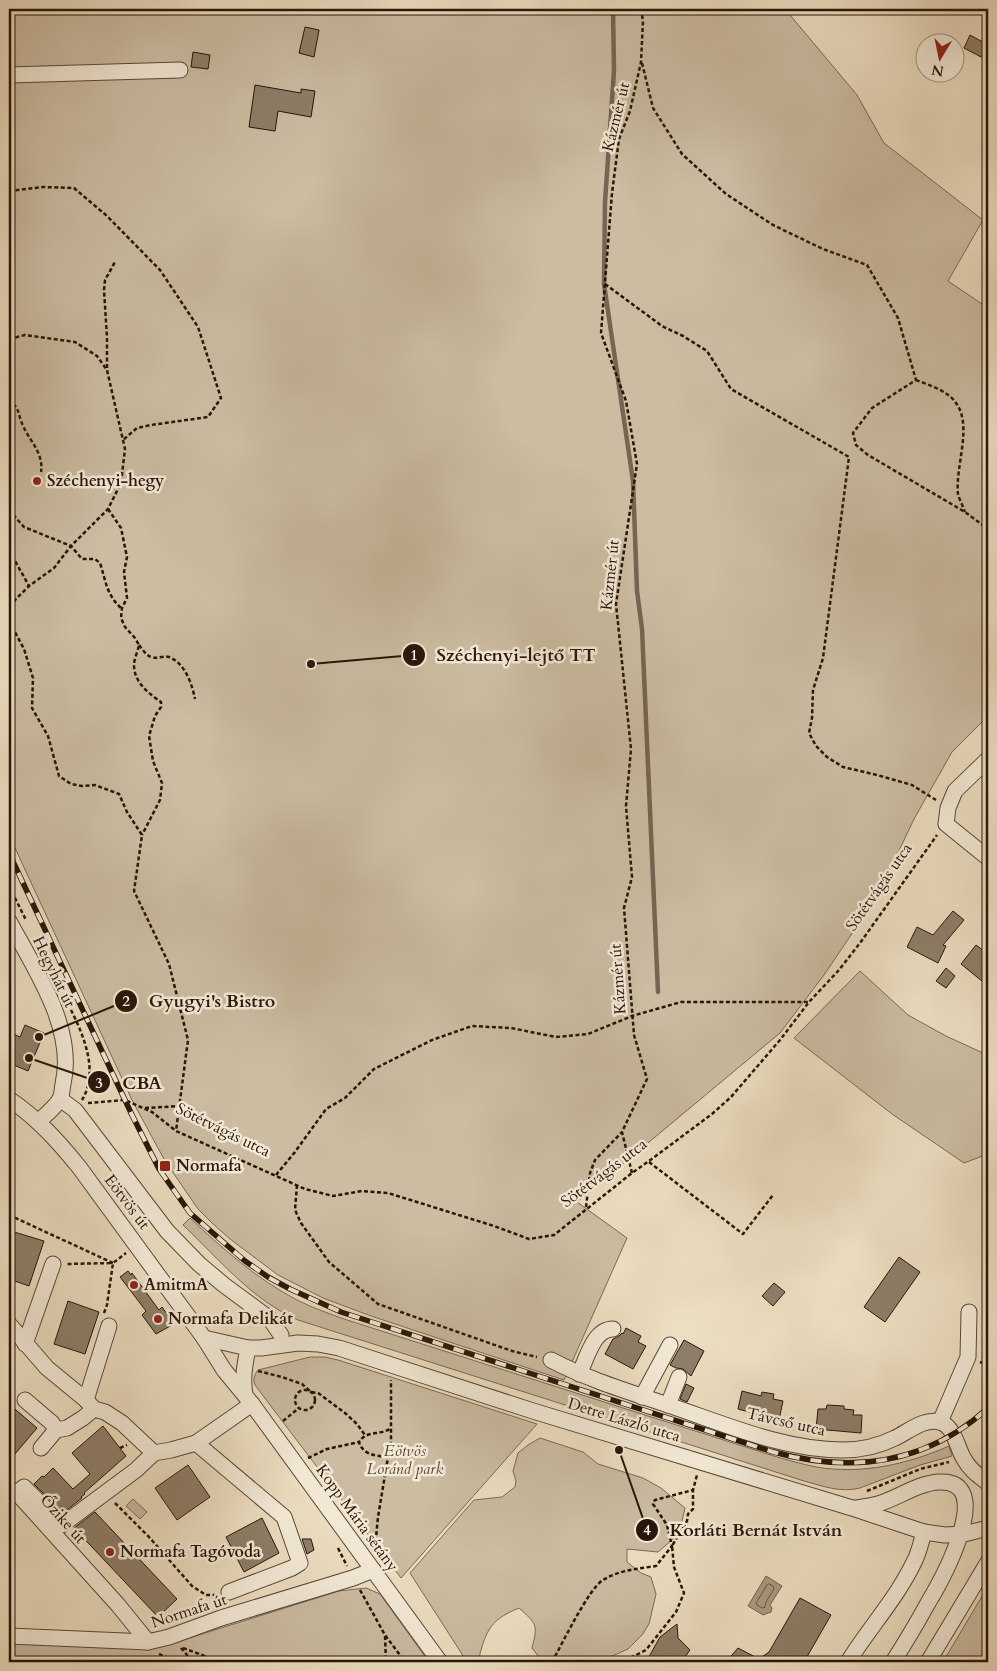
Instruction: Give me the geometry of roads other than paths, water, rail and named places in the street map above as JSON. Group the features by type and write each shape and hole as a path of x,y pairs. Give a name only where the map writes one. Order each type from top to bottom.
{"street":[{"path":"9,75 180,70"},
{"path":"988,759 955,791 948,808 946,824 988,858"},
{"name":"Hegyhát út","path":"9,921 46,991 60,1026 64,1041 66,1063 60,1099"},
{"path":"38,1122 60,1099 75,1110 167,1231 199,1264 270,1319 281,1335"},
{"name":"Eötvös út","path":"9,1100 60,1142 204,1338 224,1370 249,1400"},
{"path":"25,1344 53,1264"},
{"path":"969,1312 968,1357 940,1422 949,1428 971,1469 988,1483"},
{"path":"40,1448 56,1430 67,1428 83,1418 90,1404 106,1320"},
{"path":"9,1324 47,1368 90,1404 122,1423 154,1453"},
{"path":"579,1374 600,1333 607,1329 613,1329"},
{"path":"13,1491 24,1487 62,1525 136,1470 154,1453 196,1443 249,1400 243,1380 243,1369 248,1348 204,1338"},
{"name":"Detre László utca","path":"248,1348 298,1343 339,1348 924,1532 945,1535 964,1534 988,1528"},
{"path":"642,1397 670,1346"},
{"name":"Távcső utca","path":"551,1360 579,1374 642,1397 715,1422 798,1446 821,1449 865,1449 895,1438 914,1427 929,1422 940,1422"},
{"path":"668,1405 679,1377"},
{"path":"25,1400 52,1422 56,1430"},
{"name":"Kopp Mária sétány","path":"249,1400 440,1662"},
{"path":"196,1443 284,1517 300,1563 292,1568 229,1592"},
{"path":"852,1508 878,1504 917,1487 938,1482 960,1486 968,1493 970,1513 958,1553 894,1662"},
{"name":"Őzike út","path":"13,1491 118,1605 148,1642"},
{"path":"848,1662 879,1619 914,1561 924,1532"},
{"path":"928,1662 988,1562"},
{"name":"Normafa út","path":"9,1636 148,1642 169,1637 221,1618 353,1578 373,1570"}],"water":[{"path":"766,1576 782,1586 770,1605 772,1608 771,1612 763,1615 748,1606"}],"waterway":[{"path":"613,9 614,71 605,202 604,284 633,481 637,591 642,629 658,992"}],"railway":[{"path":"9,853 159,1169 190,1213 245,1261 268,1277 341,1312 770,1451 800,1458 858,1463 885,1460 912,1453 939,1442 964,1427 988,1408"}],"place":[{"name":"Széchenyi-hegy","path":"37,481"},
{"name":"Széchenyi-lejtő TT","path":"311,664"},
{"name":"Gyugyi's Bistro","path":"39,1037"},
{"name":"CBA","path":"29,1058"},
{"name":"Normafa","path":"165,1166"},
{"name":"AmitmA","path":"134,1285"},
{"name":"Normafa Delikát","path":"158,1319"},
{"name":"Korláti Bernát István","path":"619,1450"},
{"name":"Normafa Tagóvoda","path":"110,1552"}],"park label":[{"name":"Eötvös Loránd park","path":"405,1460"}]}
